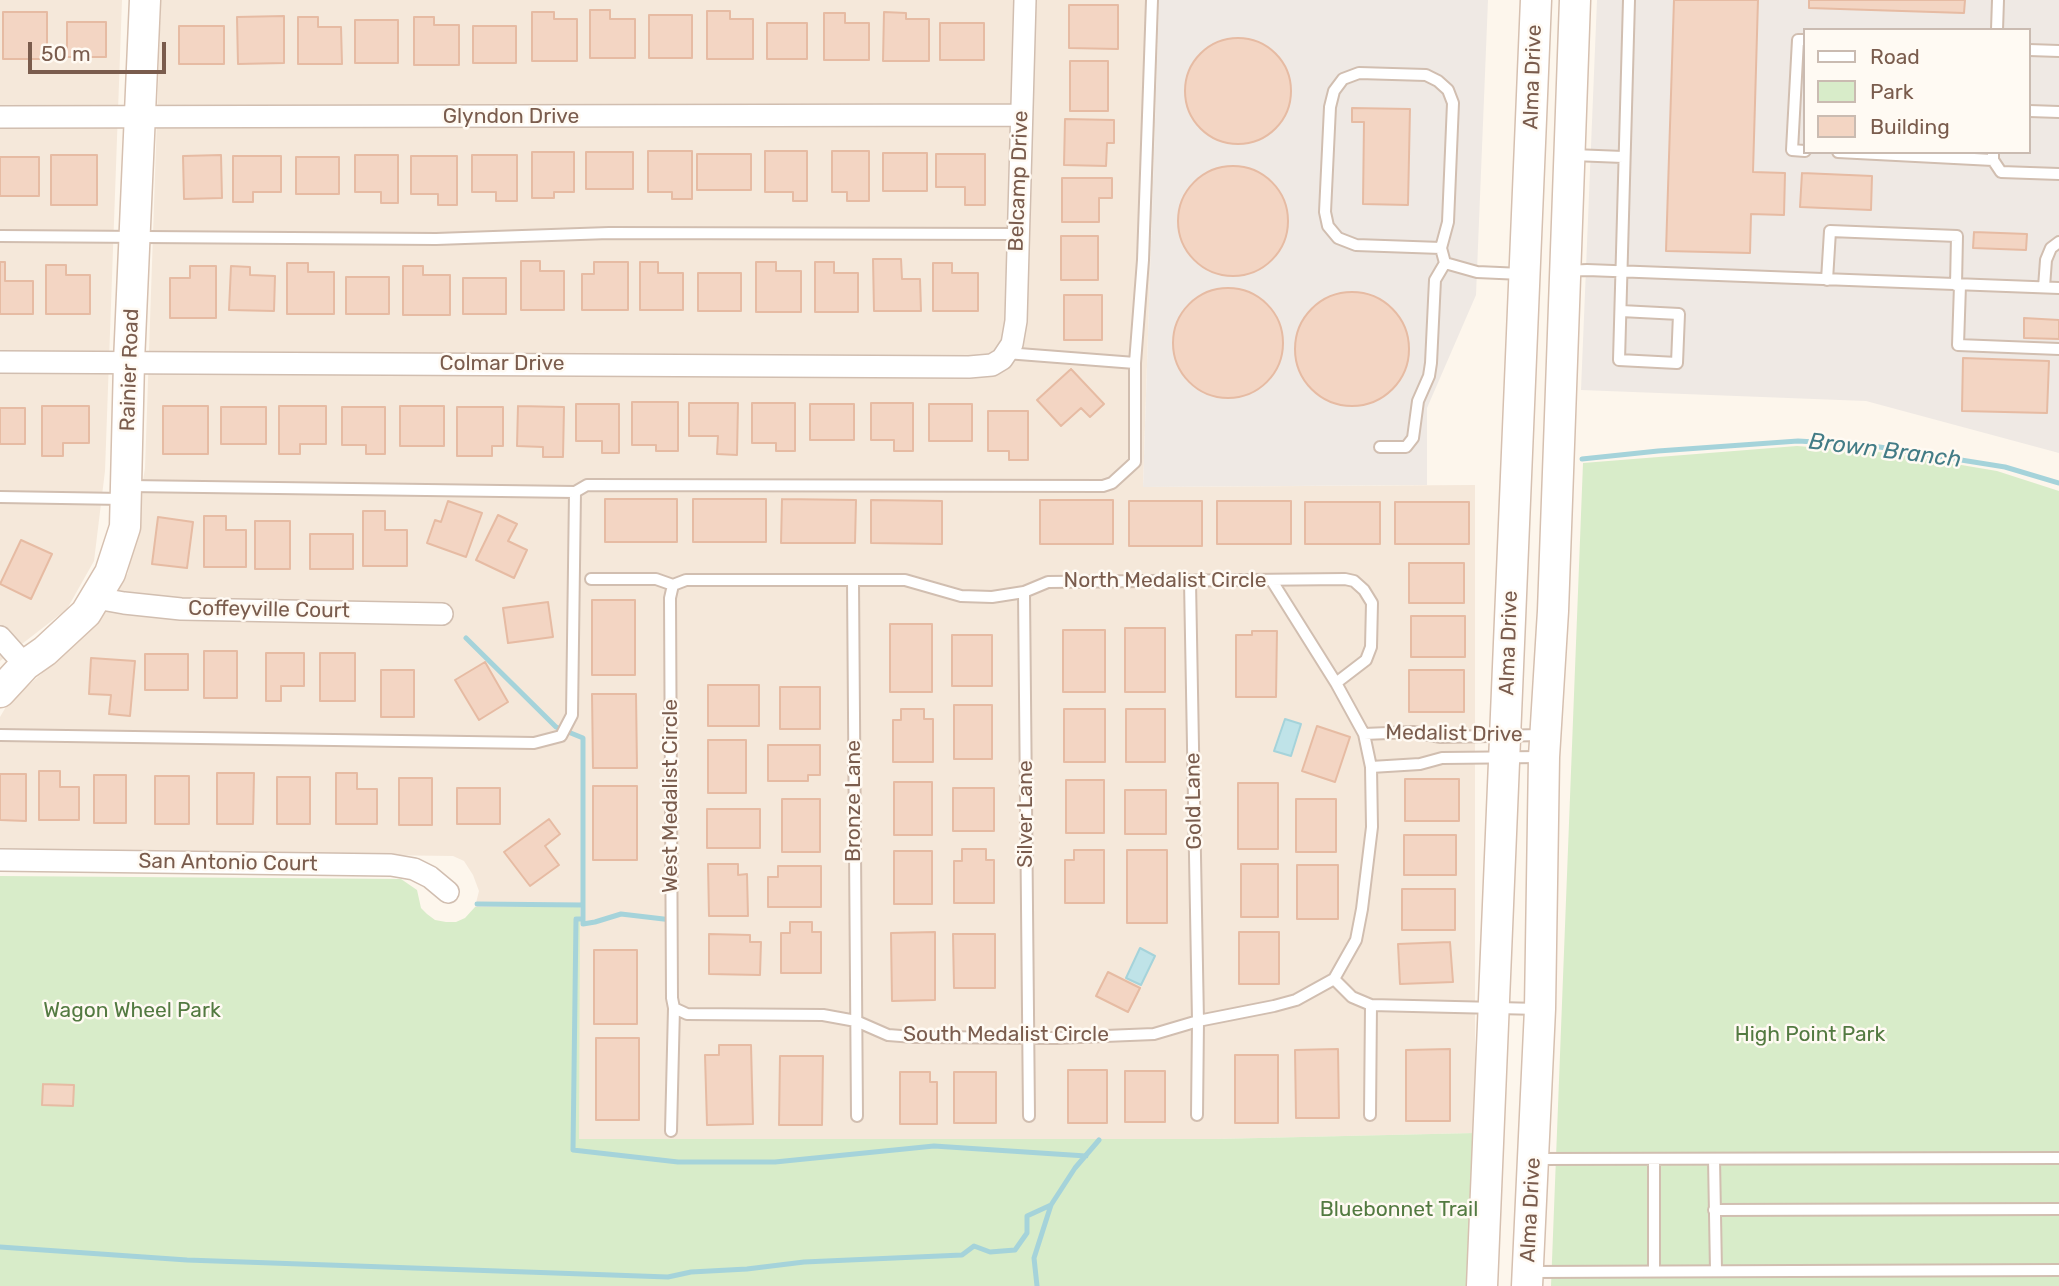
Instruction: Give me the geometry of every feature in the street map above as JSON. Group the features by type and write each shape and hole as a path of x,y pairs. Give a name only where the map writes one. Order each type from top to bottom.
{"main road":[{"name":"Rainier Road","path":"0,692 25,665 86,613 110,573 125,527 129,362 145,0"},
{"name":"Alma Drive","path":"1482,1278 1536,0"},
{"name":"Alma Drive","path":"1527,1279 1540,1009 1544,746 1553,611 1575,0"},
{"path":"1525,274 1564,271"},
{"path":"1482,1278 1527,1279"}],"street":[{"name":"Belcamp Drive","path":"1004,356 1012,344 1016,321 1025,0"},
{"name":"Glyndon Drive","path":"0,117 140,119 1021,115"},
{"name":"Colmar Drive","path":"0,362 969,367 992,365 1004,356"},
{"name":"Coffeyville Court","path":"96,598 124,604 181,609 442,614"},
{"path":"0,637 25,665"},
{"name":"San Antonio Court","path":"0,860 391,865 414,869 430,877 448,892"}],"lane":[{"path":"0,497 126,492 575,492 587,485 1103,486 1112,483 1135,463 1135,363 1143,260 1152,0"},
{"path":"1621,311 1679,314 1677,363 1619,360 1629,0"},
{"path":"1997,28 1998,0"},
{"path":"1804,40 1798,40 1792,150 1804,151"},
{"path":"2031,50 2059,51"},
{"path":"1380,447 1406,447 1413,438 1418,401 1432,363 1435,280 1445,264 1441,248 1448,222 1452,103 1448,90 1426,75 1359,73 1343,79 1334,91 1330,107 1325,212 1328,226 1338,238 1356,245 1441,248"},
{"path":"2031,111 2059,112"},
{"path":"1916,154 1993,156 2001,172 2059,174"},
{"path":"1569,155 1623,157"},
{"path":"1827,280 1830,231 1957,236 1958,345 2059,349"},
{"path":"0,236 135,239 474,239 609,233 1018,234"},
{"path":"2044,287 2046,260 2051,248 2059,242"},
{"path":"1445,264 1477,272 1525,274"},
{"path":"1564,271 2059,288"},
{"path":"1004,356 1135,363"},
{"path":"0,735 534,743 561,736 572,715 575,492"},
{"path":"591,579 656,579 673,586"},
{"name":"North Medalist Circle","path":"673,586 686,580 905,580 961,596 992,597 1024,592 1048,582 1345,579 1354,581 1372,603 1371,648 1366,660 1336,683"},
{"name":"Bronze Lane","path":"853,581 857,1116"},
{"name":"Gold Lane","path":"1190,581 1198,1021 1197,1115"},
{"path":"1272,581 1336,683 1364,734 1371,767 1372,827 1362,909 1356,940 1334,979 1352,997 1371,1005 1540,1009"},
{"name":"West Medalist Circle","path":"671,1131 674,1008 670,598 673,586"},
{"name":"Silver Lane","path":"1024,592 1029,1116"},
{"name":"Medalist Drive","path":"1364,734 1413,732 1505,745 1544,746"},
{"name":"Medalist Drive","path":"1371,767 1420,764 1505,745 1544,746"},
{"name":"South Medalist Circle","path":"674,1008 687,1014 823,1015 856,1021 888,1035 1056,1038 1154,1034 1198,1021 1285,1003 1334,979"},
{"path":"1370,1115 1371,1005"},
{"path":"1534,1159 2059,1158"},
{"path":"1654,1159 1654,1271"},
{"path":"1714,1159 1716,1271"},
{"path":"1714,1210 2059,1209"},
{"path":"1527,1279 1654,1271 2059,1270"}],"shaded area":[{"path":"0,0 122,0 105,471 94,561 67,609 0,661"},
{"path":"161,0 1159,0 1143,487 1475,485 1475,1133 1216,1139 578,1139 579,907 475,907 479,891 473,875 464,861 453,856 0,850 0,717 7,705 95,625 128,573 145,468"},
{"path":"1159,0 1488,0 1476,295 1427,408 1427,485 1143,487"},
{"path":"1597,0 2059,0 2059,453 1866,401 1581,390"}],"green space":[{"name":"High Point Park","path":"1797,446 1890,453 1997,471 2059,491 2059,1286 1551,1286 1583,463"},
{"path":"0,876 401,879 417,890 421,908 427,914 435,920 446,922 465,918 475,907 580,907 579,1139 1216,1139 1475,1133 1471,1286 0,1286"}],"water":[{"path":"1285,719 1301,724 1291,756 1274,751"},
{"path":"1140,948 1155,956 1141,985 1126,978"}],"building":[{"path":"1674,0 1758,0 1753,172 1785,173 1784,215 1751,214 1750,253 1666,251"},
{"path":"1809,0 1965,0 1964,13 1809,8"},
{"path":"1069,5 1118,5 1118,49 1069,48"},
{"path":"590,10 610,10 610,19 635,19 635,58 590,58"},
{"path":"707,11 730,11 730,19 753,19 753,59 707,59"},
{"path":"3,12 47,12 47,59 3,59"},
{"path":"532,12 554,12 554,19 577,19 577,61 532,61"},
{"path":"884,12 906,13 906,19 929,19 929,61 883,61"},
{"path":"824,13 845,13 845,23 869,23 869,60 824,60"},
{"path":"649,15 692,15 692,58 649,58"},
{"path":"284,16 284,63 238,64 237,17"},
{"path":"298,17 318,17 318,27 341,27 342,64 298,64"},
{"path":"414,17 434,17 434,25 459,25 459,65 414,65"},
{"path":"355,20 398,20 398,63 355,63"},
{"path":"67,22 106,22 106,57 67,57"},
{"path":"767,23 807,23 807,59 767,59"},
{"path":"940,23 984,23 984,60 940,60"},
{"path":"179,26 224,26 224,64 179,64"},
{"path":"473,26 516,26 516,63 473,63"},
{"path":"1238,38 1258,42 1275,54 1287,71 1291,91 1287,111 1275,128 1258,140 1238,144 1218,140 1201,128 1189,111 1185,91 1189,71 1201,54 1218,42"},
{"path":"1070,61 1108,61 1108,111 1070,111"},
{"path":"1352,108 1410,109 1408,205 1363,204 1364,122 1352,122"},
{"path":"1065,119 1114,120 1114,143 1107,143 1106,166 1064,165"},
{"path":"648,151 692,151 692,199 672,199 672,192 648,192"},
{"path":"765,151 807,151 807,201 793,201 793,192 765,192"},
{"path":"832,151 869,151 869,201 847,201 847,192 832,192"},
{"path":"532,152 574,152 574,192 554,192 554,198 532,198"},
{"path":"586,152 633,152 633,189 586,189"},
{"path":"883,153 927,153 927,191 883,191"},
{"path":"697,154 751,154 751,190 697,190"},
{"path":"936,154 985,154 985,205 965,205 965,187 936,187"},
{"path":"51,155 97,155 97,205 51,205"},
{"path":"221,155 222,198 184,199 183,156"},
{"path":"355,155 398,155 398,203 381,203 381,192 355,192"},
{"path":"472,155 517,155 517,201 496,201 496,192 472,192"},
{"path":"233,156 281,156 281,192 253,192 253,202 233,202"},
{"path":"411,156 457,156 457,205 438,205 438,194 411,194"},
{"path":"0,157 39,157 39,196 0,196"},
{"path":"296,157 339,157 339,194 296,194"},
{"path":"1233,166 1254,171 1272,182 1283,200 1288,221 1283,242 1272,260 1254,271 1233,276 1212,271 1194,260 1183,242 1178,221 1183,200 1194,182 1212,171"},
{"path":"1802,173 1872,176 1871,210 1800,207"},
{"path":"1062,178 1112,178 1112,198 1099,198 1099,222 1062,222"},
{"path":"1974,232 2027,234 2026,250 1973,248"},
{"path":"1061,236 1098,236 1098,280 1061,280"},
{"path":"873,259 901,259 902,279 920,279 921,311 874,311"},
{"path":"521,261 540,261 540,271 564,271 564,310 521,310"},
{"path":"0,262 5,262 5,281 33,281 33,314 0,314"},
{"path":"594,262 628,262 628,310 582,310 582,274 594,274"},
{"path":"640,262 658,262 658,273 683,273 683,310 640,310"},
{"path":"756,262 776,262 776,271 801,271 801,312 756,312"},
{"path":"815,262 834,262 834,273 858,273 858,312 815,312"},
{"path":"287,263 308,263 308,272 334,272 334,314 287,314"},
{"path":"933,263 952,263 952,273 978,273 978,311 933,311"},
{"path":"46,265 66,265 66,275 90,275 90,314 46,314"},
{"path":"190,266 216,266 216,318 170,318 170,278 190,278"},
{"path":"231,266 250,267 250,275 275,276 274,311 229,310"},
{"path":"403,266 423,266 423,275 450,275 450,315 403,315"},
{"path":"698,273 741,273 741,311 698,311"},
{"path":"346,277 389,277 389,314 346,314"},
{"path":"463,278 506,278 506,314 463,314"},
{"path":"1228,288 1249,292 1267,304 1279,322 1283,343 1279,364 1267,382 1249,394 1228,398 1207,394 1189,382 1177,364 1173,343 1177,322 1189,304 1207,292"},
{"path":"1352,292 1374,296 1392,309 1405,327 1409,349 1405,371 1392,389 1374,402 1352,406 1330,402 1312,389 1299,371 1295,349 1299,327 1312,309 1330,296"},
{"path":"1064,295 1102,295 1102,340 1064,340"},
{"path":"2024,318 2059,320 2059,339 2024,338"},
{"path":"1963,358 2049,361 2047,413 1962,411"},
{"path":"1071,369 1104,404 1090,417 1081,408 1061,426 1037,400"},
{"path":"632,402 678,402 678,451 656,451 656,445 632,445"},
{"path":"689,403 738,403 737,455 717,454 718,436 689,436"},
{"path":"752,403 795,403 795,451 776,451 776,443 752,443"},
{"path":"871,403 913,403 913,451 894,451 894,440 871,440"},
{"path":"576,404 619,404 619,453 602,453 602,441 576,441"},
{"path":"810,404 854,404 854,440 810,440"},
{"path":"929,404 972,404 972,441 929,441"},
{"path":"42,406 89,406 89,443 63,443 63,456 42,456"},
{"path":"163,406 208,406 208,454 163,454"},
{"path":"279,406 326,406 326,444 300,444 300,454 279,454"},
{"path":"400,406 444,406 444,446 400,446"},
{"path":"518,406 564,407 563,457 543,457 543,447 517,446"},
{"path":"221,407 266,407 266,444 221,444"},
{"path":"342,407 385,407 385,454 366,454 366,445 342,445"},
{"path":"457,407 503,407 503,446 492,446 492,456 457,456"},
{"path":"0,408 25,408 25,444 0,444"},
{"path":"988,411 1028,411 1028,460 1009,460 1009,451 988,451"},
{"path":"605,499 677,499 677,542 605,542"},
{"path":"693,499 766,499 766,542 693,542"},
{"path":"782,499 856,500 855,543 781,543"},
{"path":"871,500 942,501 942,544 871,543"},
{"path":"1040,500 1113,500 1113,544 1040,544"},
{"path":"448,501 482,513 466,557 427,543 435,520 441,522"},
{"path":"1129,501 1202,501 1202,546 1129,546"},
{"path":"1217,501 1291,501 1291,544 1217,544"},
{"path":"1305,502 1380,502 1380,544 1305,544"},
{"path":"1395,502 1469,502 1469,544 1395,544"},
{"path":"363,511 385,511 385,530 407,530 407,566 363,566"},
{"path":"498,515 517,524 508,541 527,550 514,578 476,560"},
{"path":"204,516 226,516 226,530 246,530 246,567 204,567"},
{"path":"158,517 193,522 187,568 152,564"},
{"path":"255,521 290,521 290,569 255,569"},
{"path":"310,534 353,534 353,569 310,569"},
{"path":"21,540 52,554 31,599 0,584"},
{"path":"1409,563 1464,563 1464,603 1409,603"},
{"path":"592,600 635,600 635,675 592,675"},
{"path":"548,602 553,637 508,643 503,608"},
{"path":"1411,616 1465,616 1465,657 1411,657"},
{"path":"890,624 932,624 932,692 890,692"},
{"path":"1125,628 1165,628 1165,692 1125,692"},
{"path":"1063,630 1105,630 1105,692 1063,692"},
{"path":"1252,631 1277,631 1276,697 1236,697 1236,635 1252,635"},
{"path":"952,635 992,635 992,686 952,686"},
{"path":"204,651 237,651 237,698 204,698"},
{"path":"266,653 304,653 304,686 281,686 281,701 266,701"},
{"path":"320,653 355,653 355,701 320,701"},
{"path":"145,654 188,654 188,690 145,690"},
{"path":"91,658 135,661 130,716 109,714 111,695 89,694"},
{"path":"485,662 508,702 479,720 455,680"},
{"path":"381,670 414,670 414,717 381,717"},
{"path":"1409,670 1464,670 1464,712 1409,712"},
{"path":"708,685 759,685 759,726 708,726"},
{"path":"780,687 820,687 820,729 780,729"},
{"path":"592,694 636,694 637,768 593,768"},
{"path":"954,705 992,705 992,759 954,759"},
{"path":"901,709 924,709 924,719 933,719 933,762 893,762 893,720 901,720"},
{"path":"1064,709 1105,709 1105,762 1064,762"},
{"path":"1126,709 1165,709 1165,762 1126,762"},
{"path":"1317,726 1350,737 1335,782 1302,771"},
{"path":"708,740 746,740 746,793 708,793"},
{"path":"768,745 820,745 820,775 808,775 808,781 768,781"},
{"path":"39,771 60,771 60,787 79,787 79,820 39,820"},
{"path":"217,773 254,773 253,824 217,824"},
{"path":"336,773 357,773 357,789 377,789 377,824 336,824"},
{"path":"0,774 26,774 26,821 0,820"},
{"path":"94,775 126,775 126,823 94,823"},
{"path":"155,776 189,776 189,824 155,824"},
{"path":"277,777 310,777 310,824 277,824"},
{"path":"399,778 432,778 432,825 399,825"},
{"path":"1405,779 1459,779 1459,821 1405,821"},
{"path":"1066,780 1104,780 1104,833 1066,833"},
{"path":"894,782 932,782 932,835 894,835"},
{"path":"1238,783 1278,783 1278,849 1238,849"},
{"path":"593,786 637,786 637,860 593,860"},
{"path":"457,788 500,788 500,824 457,824"},
{"path":"953,788 994,788 994,831 953,831"},
{"path":"1125,790 1166,790 1166,834 1125,834"},
{"path":"782,799 820,799 820,852 782,852"},
{"path":"1296,799 1336,799 1336,852 1296,852"},
{"path":"707,809 760,809 760,848 707,848"},
{"path":"549,819 560,834 545,846 559,865 530,886 504,852"},
{"path":"1404,835 1456,835 1456,875 1404,875"},
{"path":"962,849 986,849 986,860 994,860 994,903 954,903 954,861 962,861"},
{"path":"1074,850 1104,850 1104,903 1065,903 1065,860 1074,860"},
{"path":"1127,850 1167,850 1167,923 1127,923"},
{"path":"894,851 932,851 932,904 894,904"},
{"path":"708,864 738,864 738,875 747,874 748,916 709,916"},
{"path":"1241,864 1278,864 1278,917 1241,917"},
{"path":"1297,865 1338,865 1338,919 1297,919"},
{"path":"778,866 821,866 821,907 768,907 768,877 778,877"},
{"path":"1402,889 1455,889 1455,930 1402,930"},
{"path":"790,922 812,922 812,932 821,932 821,973 781,973 781,933 790,933"},
{"path":"935,932 935,1000 892,1001 891,933"},
{"path":"1239,932 1279,932 1279,984 1239,984"},
{"path":"709,934 750,935 750,942 761,942 760,975 709,974"},
{"path":"953,934 995,934 995,988 954,988"},
{"path":"1450,942 1453,982 1400,984 1398,944"},
{"path":"594,950 637,950 637,1024 594,1024"},
{"path":"1108,972 1140,988 1128,1012 1096,996"},
{"path":"596,1038 639,1038 639,1120 596,1120"},
{"path":"719,1045 751,1045 753,1124 707,1125 705,1055 719,1055"},
{"path":"1338,1049 1339,1118 1296,1118 1295,1050"},
{"path":"1450,1049 1450,1121 1406,1121 1406,1050"},
{"path":"1235,1055 1278,1055 1278,1123 1235,1123"},
{"path":"780,1056 823,1056 822,1125 779,1125"},
{"path":"1068,1070 1107,1070 1107,1123 1068,1123"},
{"path":"1125,1071 1165,1071 1165,1122 1125,1122"},
{"path":"900,1072 930,1072 930,1082 937,1082 937,1124 900,1124"},
{"path":"954,1072 996,1072 996,1123 954,1123"},
{"path":"43,1084 74,1085 73,1106 42,1105"}],"waterway":[{"name":"Brown Branch","path":"1582,459 1798,441 1867,445 2005,467 2059,483"},
{"path":"466,638 556,727 583,738 583,919 576,919 573,1150 678,1162 775,1162 934,1146 1086,1156"},
{"path":"477,904 583,905"},
{"path":"583,919 583,924 621,914 672,920"},
{"path":"1037,1286 1034,1258 1051,1205 1075,1168 1099,1140"},
{"path":"0,1247 187,1260 668,1277 691,1272 804,1262 962,1255 974,1246 990,1252 1015,1250 1027,1233 1027,1216 1051,1205"}],"park label":[{"name":"Wagon Wheel Park","path":"132,1011"},
{"name":"Bluebonnet Trail","path":"1399,1210"}]}
